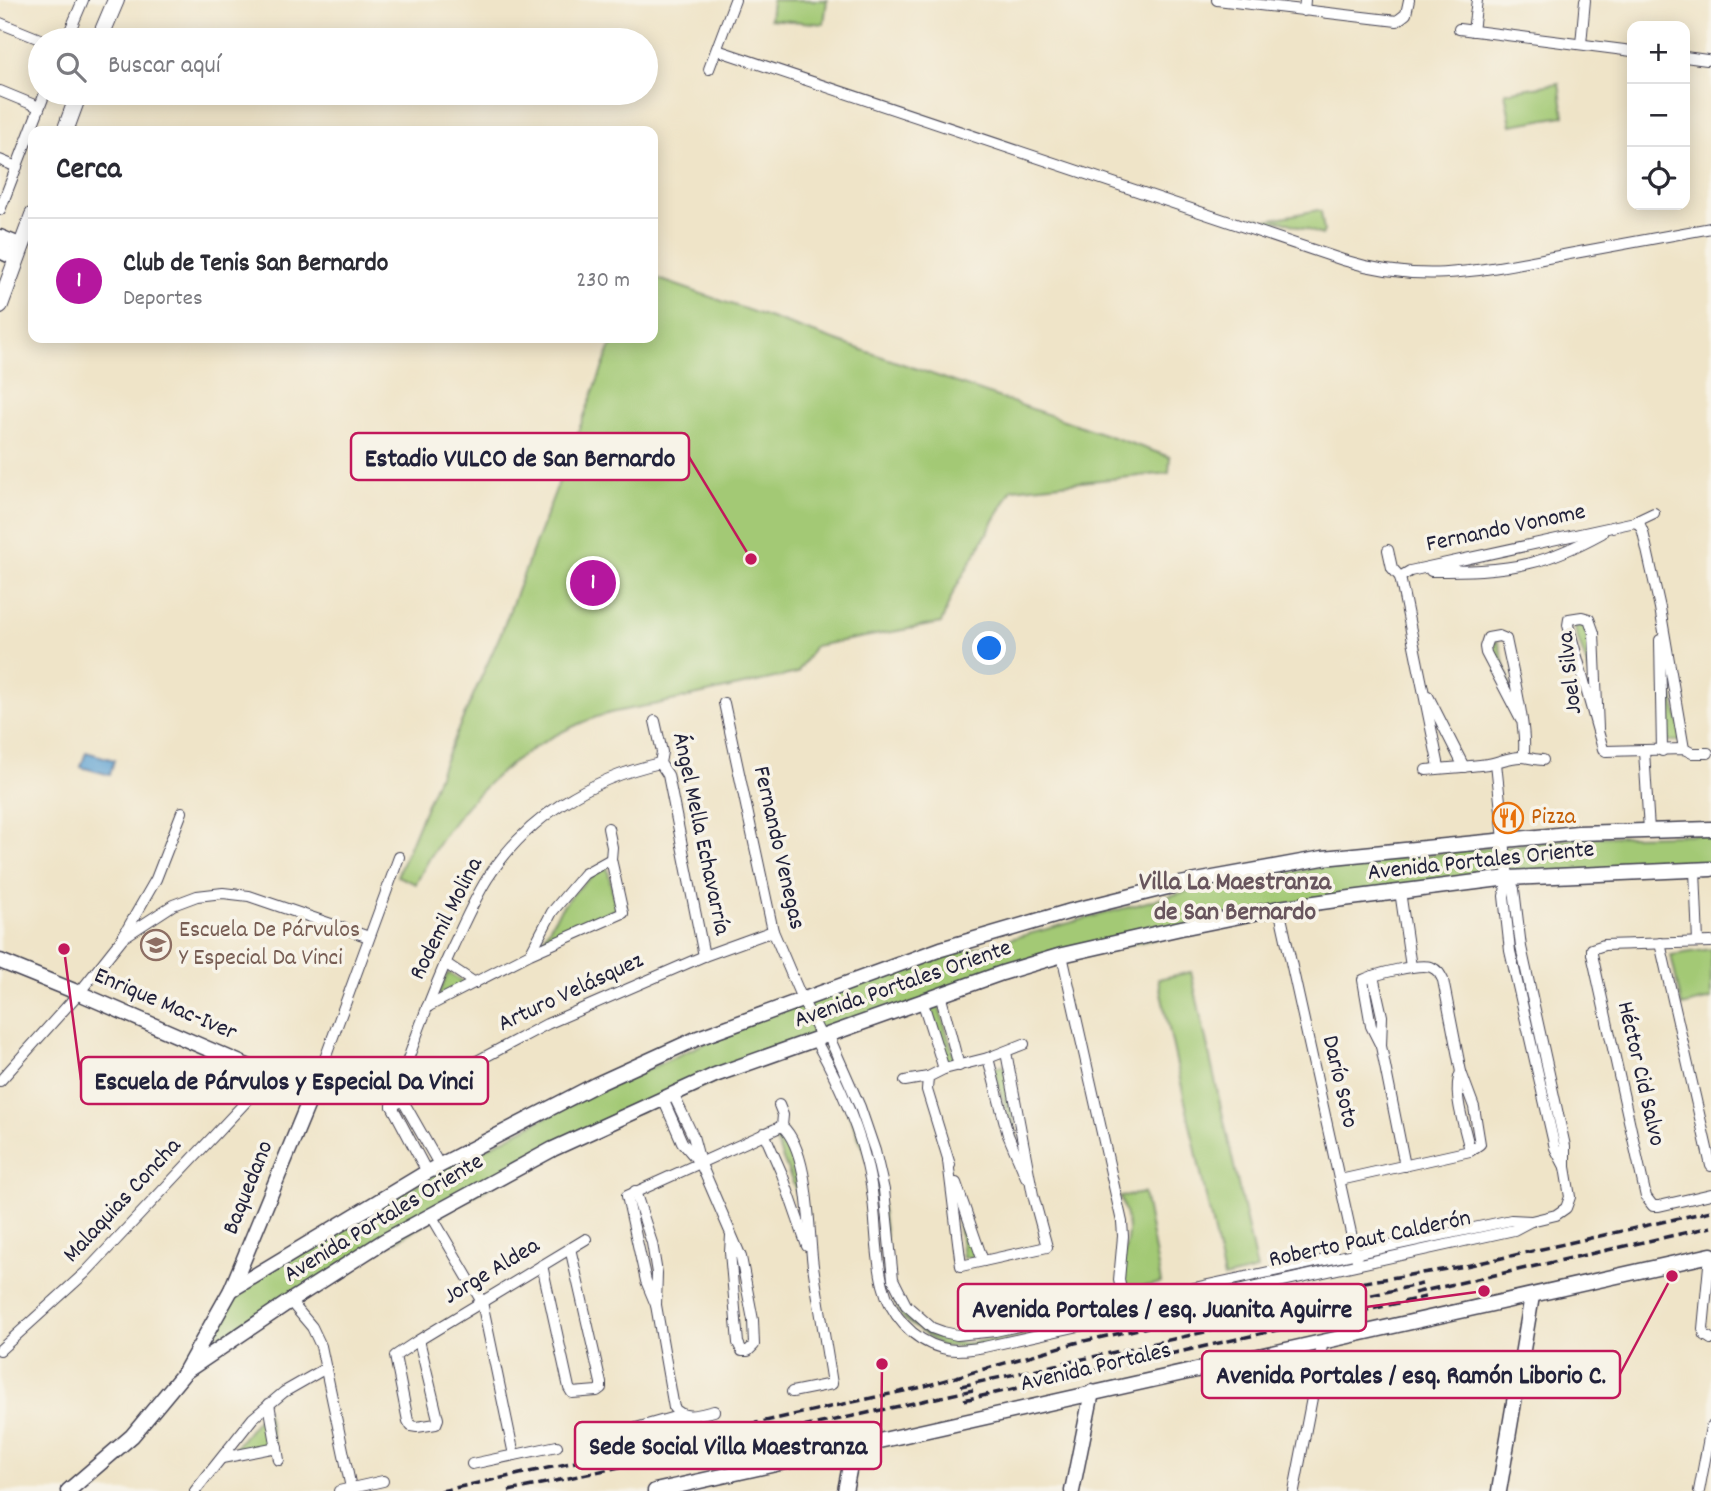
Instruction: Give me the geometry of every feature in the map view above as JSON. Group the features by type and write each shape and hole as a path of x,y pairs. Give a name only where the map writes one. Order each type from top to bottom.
{"main road":[{"path":"104,28 116,0"},
{"path":"67,126 75,105"},
{"path":"0,305 28,229"}],"street":[{"path":"71,28 83,0"},
{"path":"709,69 735,0"},
{"path":"1217,0 1304,6 1397,21 1406,14 1409,0"},
{"path":"1473,31 1477,0"},
{"path":"1581,44 1585,0"},
{"path":"0,23 28,34"},
{"path":"1459,29 1627,50"},
{"path":"717,50 1343,260 1401,272 1431,275 1478,271 1711,228"},
{"path":"1690,58 1707,60"},
{"path":"0,91 28,102"},
{"path":"32,126 39,107 34,105"},
{"path":"0,210 28,137"},
{"path":"0,160 17,167"},
{"path":"0,237 20,252"},
{"path":"0,251 20,252"},
{"name":"Fernando Vonome","path":"1400,577 1410,571 1635,522 1654,513"},
{"path":"1635,522 1643,532 1660,608 1684,749"},
{"name":"Fernando Vonome","path":"1410,571 1455,571 1530,563 1579,545 1612,527"},
{"path":"1388,550 1392,568 1400,577 1440,767"},
{"path":"1660,608 1662,751"},
{"name":"Joel Silva","path":"1598,729 1568,625 1569,620 1581,617 1589,619 1594,633 1600,743 1606,751 1644,751"},
{"path":"1521,720 1486,653 1488,638 1499,636 1506,639 1521,720 1525,742 1523,757"},
{"path":"1421,682 1464,767"},
{"name":"Fernando Venegas","path":"724,703 773,931 802,999"},
{"name":"Ángel Mella Echavarría","path":"655,721 662,752 660,763 668,775 704,956"},
{"path":"1649,830 1644,751 1684,749 1692,753 1708,753"},
{"path":"1426,770 1496,763 1523,757 1543,760"},
{"name":"Rodemil Molina","path":"392,1106 445,963 487,879 524,833 554,808 587,788 623,773 660,763"},
{"name":"Roberto Paut Calderón","path":"821,1036 818,1045 839,1087 870,1179 883,1284 890,1305 912,1332 941,1348 969,1349 1125,1310 1357,1259 1514,1230 1531,1221 1556,1215 1566,1208 1570,1197 1564,1167 1565,1146 1521,947 1514,889 1508,878 1496,763"},
{"path":"0,1082 79,993 121,940 156,878 182,812"},
{"path":"427,1007 530,954 623,913 611,859 612,847 608,828"},
{"name":"Avenida Portales Oriente","path":"231,1290 434,1169 547,1108 688,1042 941,949 1071,911 1168,887 1323,858 1503,839 1711,829"},
{"name":"Baquedano","path":"68,1491 132,1436 185,1372 231,1290 312,1094 400,857"},
{"path":"530,954 552,912 584,874 611,859"},
{"name":"Avenida Portales Oriente","path":"185,1372 373,1248 554,1149 715,1075 940,994 1062,955 1279,908 1508,878 1711,869"},
{"path":"1695,870 1698,942"},
{"path":"1400,891 1411,967"},
{"path":"121,940 173,905 197,896 223,893 248,896 369,937"},
{"name":"Darío Soto","path":"1279,908 1357,1259"},
{"name":"Arturo Velásquez","path":"392,1106 547,1024 704,956 773,931"},
{"path":"1711,942 1660,943 1711,1166"},
{"name":"Héctor Cid Salvo","path":"1660,943 1604,945 1592,949 1592,959 1646,1197 1653,1206 1711,1194"},
{"path":"1062,955 1122,1222 1119,1280 1125,1310"},
{"name":"Enrique Mac-Iver","path":"0,961 312,1094"},
{"path":"445,963 475,983"},
{"path":"1340,1180 1405,1166 1470,1151 1478,1147 1481,1140 1471,1095 1461,1072 1441,975 1432,968 1411,967 1373,976 1362,982 1371,1026 1381,1046 1405,1166"},
{"path":"940,994 959,1066"},
{"name":"Roberto Paut Calderón","path":"802,999 821,1036 830,1039 864,1118 884,1190 893,1279 905,1305 932,1328 957,1335 1125,1310"},
{"path":"922,1000 944,1069"},
{"path":"905,1081 928,1077 944,1069 988,1058 1024,1044"},
{"path":"948,1161 961,1266 1047,1247 1006,1052"},
{"path":"988,1058 1008,1135 1034,1195"},
{"name":"Malaquias Concha","path":"0,1350 85,1273 271,1075"},
{"path":"928,1077 927,1090 948,1161 983,1261"},
{"path":"668,1096 682,1142 700,1162 732,1235 744,1267 753,1320 754,1345 748,1351 742,1351 738,1343 730,1252 732,1235"},
{"path":"403,1101 434,1169"},
{"path":"779,1105 783,1115 782,1126 790,1135 803,1174 813,1263 832,1384 792,1392"},
{"path":"392,1106 434,1169"},
{"path":"682,1415 674,1408 656,1305 657,1273 653,1243 631,1194 782,1126"},
{"path":"764,1133 782,1174 813,1263"},
{"path":"431,1215 482,1302 514,1455"},
{"name":"Jorge Aldea","path":"419,1340 439,1419 436,1424 417,1427 411,1426 408,1421 395,1356 419,1340 586,1239"},
{"path":"542,1265 569,1388 572,1393 597,1391 601,1388 601,1383 570,1248"},
{"path":"248,1251 262,1262 274,1265"},
{"path":"1711,1255 1703,1329 1705,1335 1711,1339"},
{"name":"Avenida Portales","path":"655,1491 1711,1255"},
{"path":"1499,1491 1532,1296"},
{"path":"290,1301 312,1327 321,1346 351,1488"},
{"path":"213,1322 222,1333 236,1338"},
{"path":"1294,1491 1323,1341"},
{"path":"195,1491 253,1418 269,1404 326,1367"},
{"path":"1072,1491 1092,1392"},
{"path":"269,1404 279,1460"},
{"path":"636,1428 682,1415 691,1416 714,1410"},
{"path":"1699,1491 1711,1427"},
{"path":"845,1491 854,1445"},
{"path":"472,1464 557,1446"},
{"path":"222,1458 277,1447"},
{"path":"339,1491 383,1481"}],"green space":[{"path":"772,0 827,0 824,24 770,19"},
{"path":"1559,83 1564,116 1511,125 1505,92"},
{"path":"1318,210 1321,212 1324,231 1322,235 1283,221 1276,221 1274,227 1249,221 1259,217 1261,221"},
{"path":"658,279 1170,457 1169,473 1012,489 953,593 941,623 815,646 797,673 610,713 565,731 537,746 512,763 467,806 431,856 416,884 397,876 501,633 612,343 658,343"},
{"path":"1586,624 1592,680 1574,627"},
{"path":"1498,641 1513,695 1487,645"},
{"path":"1664,663 1684,741 1668,741"},
{"path":"1711,834 1711,864 1432,882 991,973 576,1136 207,1351 235,1291 435,1174 580,1100 758,1019 899,969 1184,892 1325,866 1589,837"},
{"path":"607,866 616,909 541,944 568,900 585,882"},
{"path":"1711,949 1711,999 1682,1006 1671,955"},
{"path":"1191,972 1257,1270 1224,1278 1158,979"},
{"path":"448,973 466,983 437,997"},
{"path":"938,1004 955,1059 947,1062 930,1006"},
{"path":"827,1045 855,1105 869,1143 879,1187 891,1286 898,1306 911,1321 934,1336 970,1343 1106,1313 1107,1319 971,1348 941,1346 902,1318 887,1285 873,1175 824,1047"},
{"path":"1004,1065 1018,1146 993,1068"},
{"path":"786,1132 811,1226 774,1138"},
{"path":"1144,1193 1161,1283 1129,1290 1122,1269 1128,1230 1127,1218 1120,1197"},
{"path":"956,1198 977,1256 963,1258"},
{"path":"266,1409 274,1444 229,1455"}],"water":[{"path":"86,752 114,760 110,775 81,767"}],"railway":[{"path":"441,1491 918,1388 1075,1343 1321,1289 1466,1266 1711,1211"},
{"path":"1414,1293 1711,1227"},
{"path":"961,1386 1422,1284"},
{"path":"964,1400 1425,1297"},
{"path":"509,1491 973,1390"}],"place":[{"name":"Estadio VULCO de San Bernardo","path":"751,559"},
{"name":"Club de Tenis San Bernardo","path":"593,583"},
{"name":"Pizza","path":"1508,818"},
{"name":"Escuela De Párvulos Y Especial Da Vinci","path":"156,945"},
{"name":"Escuela de Párvulos y Especial Da Vinci","path":"64,949"},
{"name":"Avenida Portales / esq. Ramón Liborio C.","path":"1672,1276"},
{"name":"Avenida Portales / esq. Juanita Aguirre","path":"1484,1291"},
{"name":"Sede Social Villa Maestranza","path":"882,1364"}],"district":[{"name":"Villa La Maestranza de San Bernardo","path":"1235,898"}]}
